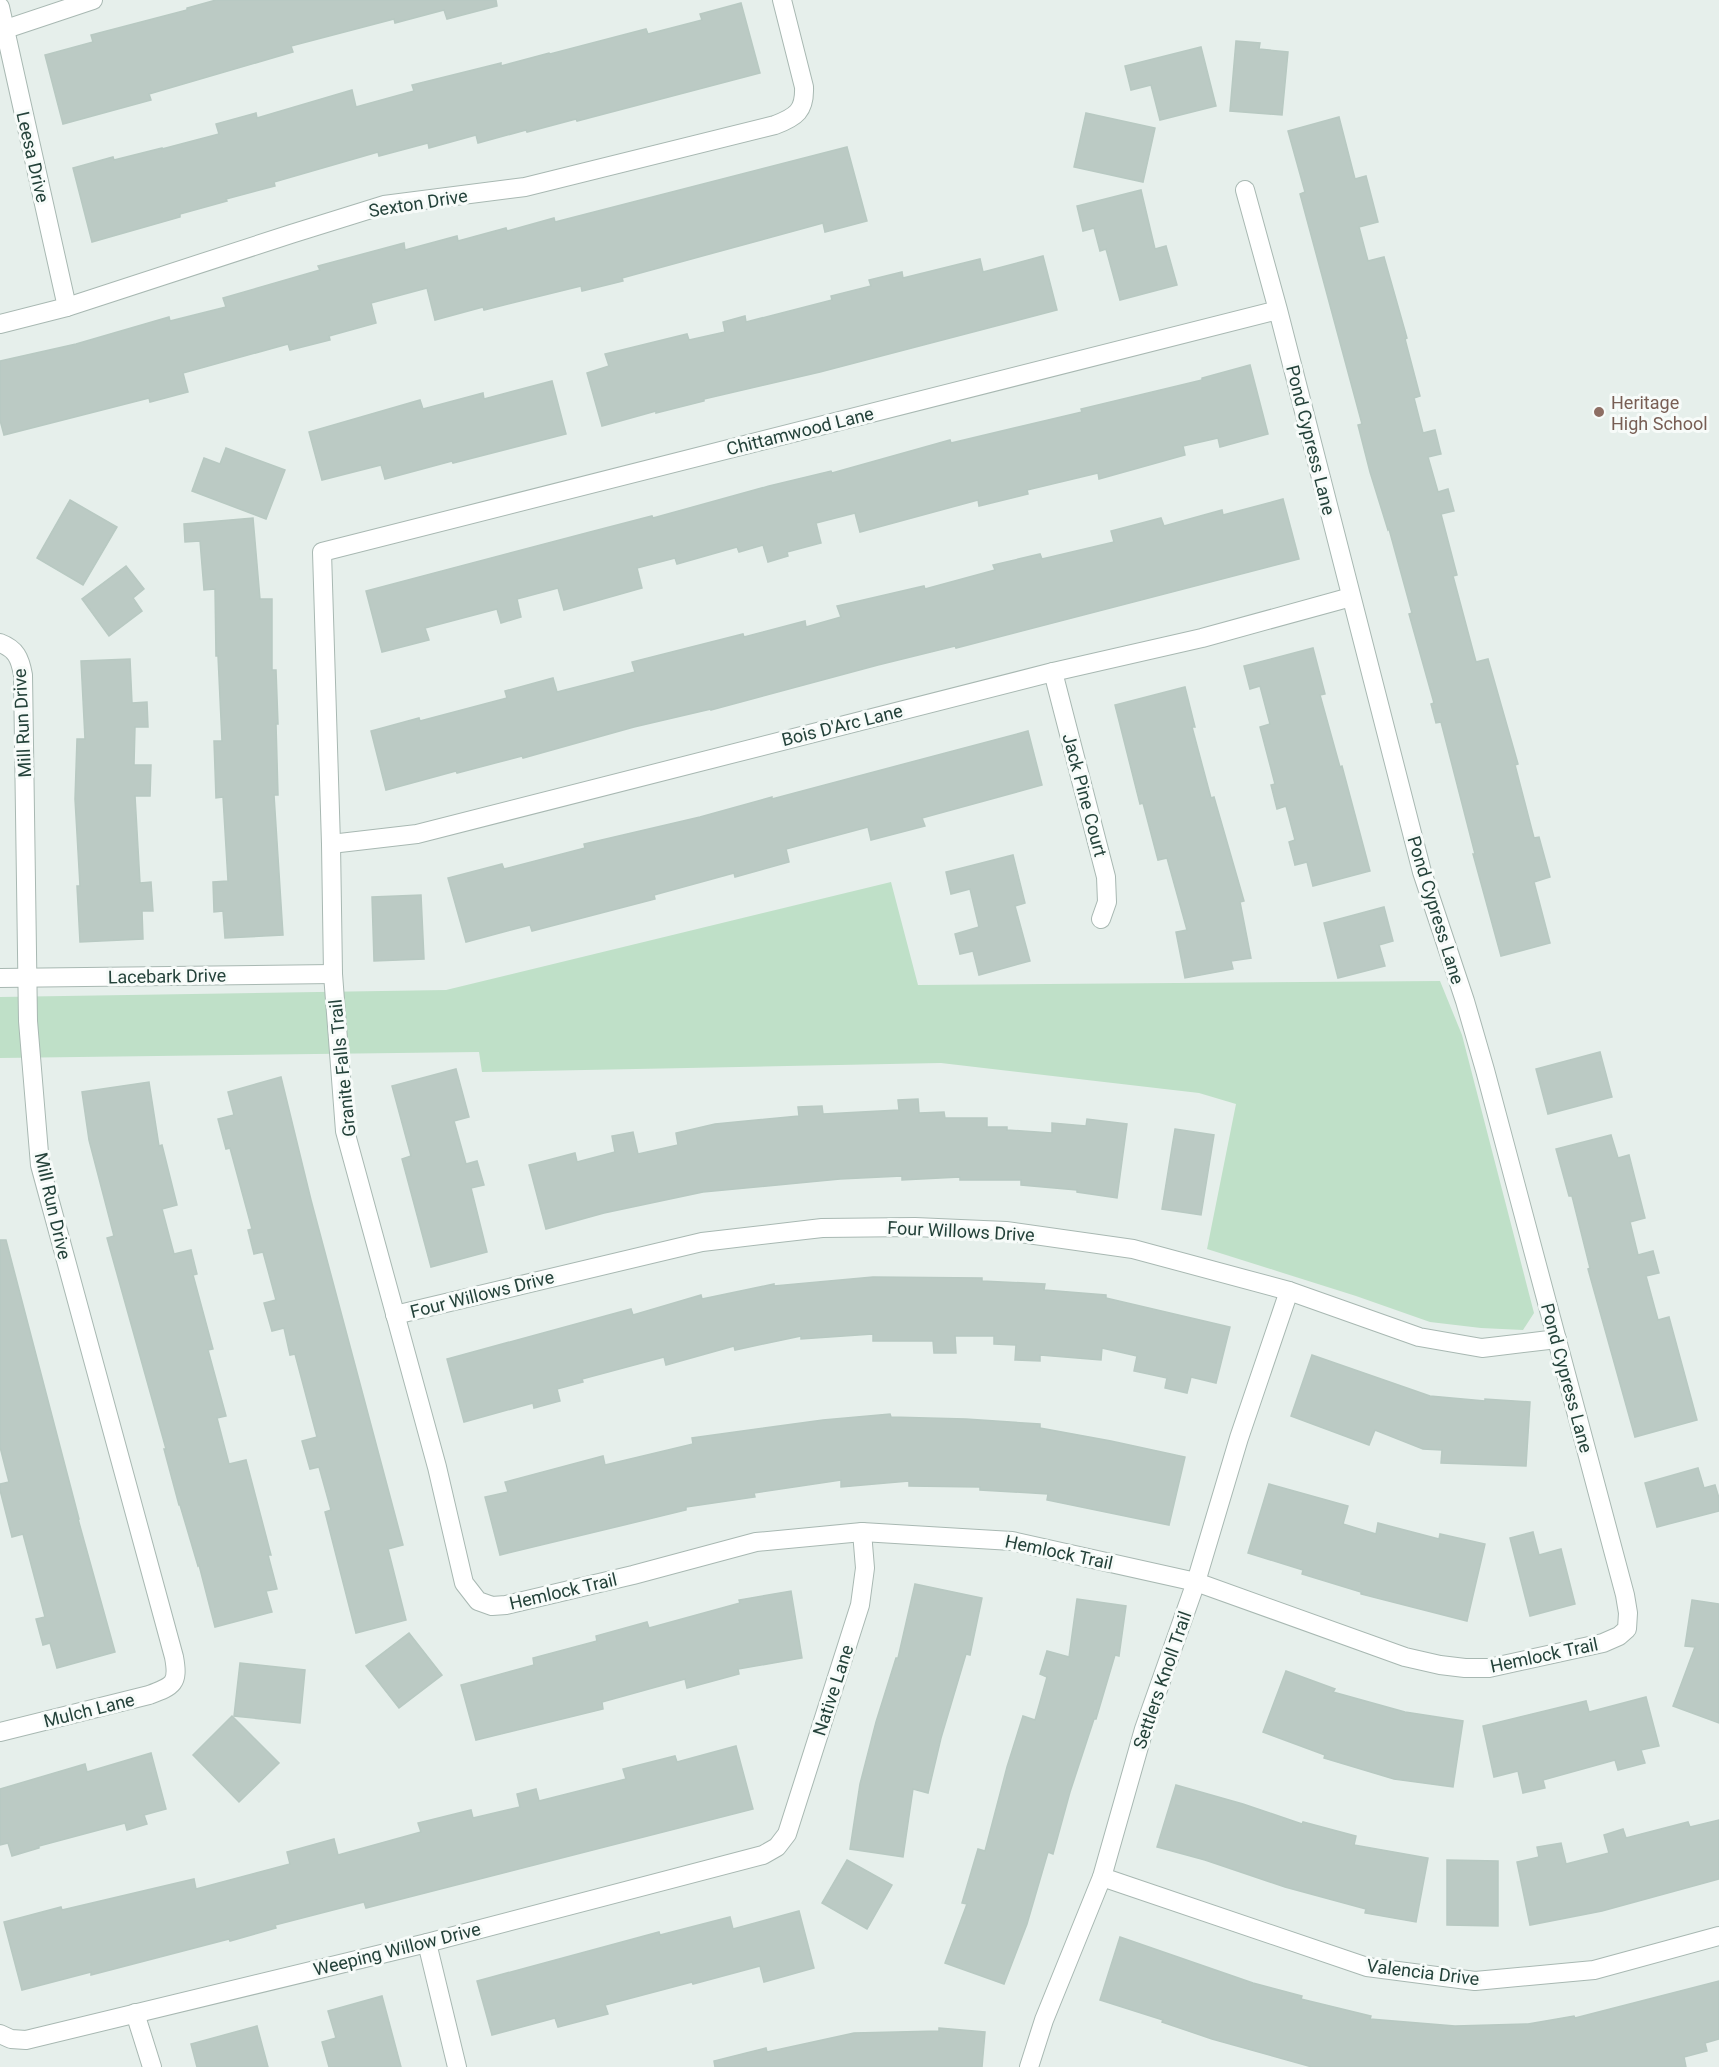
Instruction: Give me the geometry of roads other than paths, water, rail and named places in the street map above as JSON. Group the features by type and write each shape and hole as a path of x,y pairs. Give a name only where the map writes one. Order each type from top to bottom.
{"street":[{"path":"2,30 93,0"},
{"name":"Sexton Drive","path":"0,324 67,307 384,205 525,187 775,125 794,118 804,97 804,87 782,0"},
{"name":"Leesa Drive","path":"0,7 2,30 67,307"},
{"name":"Pond Cypress Lane","path":"1245,190 1422,872 1465,1001 1485,1070 1625,1595 1628,1613 1627,1629"},
{"name":"Chittamwood Lane","path":"322,552 1278,310"},
{"name":"Granite Falls Trail","path":"322,552 332,844 333,975 345,1131 436,1467 461,1574 469,1591 478,1601"},
{"name":"Bois D'Arc Lane","path":"332,844 417,834 1053,672 1202,638 1351,597"},
{"name":"Mill Run Drive","path":"6,646 17,654 23,675 28,1021 40,1165 174,1657 175,1682"},
{"name":"Jack Pine Court","path":"1053,672 1106,877 1107,902 1101,919"},
{"name":"Lacebark Drive","path":"0,978 333,975"},
{"name":"Four Willows Drive","path":"395,1315 702,1242 822,1228 915,1227 1006,1231 1133,1249 1289,1291 1419,1337 1482,1348 1557,1339"},
{"name":"Settlers Knoll Trail","path":"1029,2067 1044,2020 1101,1877 1144,1729 1196,1582 1239,1438 1289,1291"},
{"name":"Hemlock Trail","path":"478,1601 492,1606 506,1605 633,1575 756,1542 862,1532 1012,1540 1196,1582 1405,1657 1465,1668 1489,1668 1603,1643 1619,1636 1627,1629"},
{"name":"Native Lane","path":"780,1844 787,1834 860,1605 864,1568 862,1532"},
{"name":"Mulch Lane","path":"0,1732 149,1695 175,1682"},
{"name":"Weeping Willow Drive","path":"5,2037 26,2040 427,1943 763,1855 780,1844"},
{"name":"Valencia Drive","path":"1101,1877 1367,1967 1475,1982 1594,1970 1719,1936"},
{"path":"427,1943 458,2067"},
{"path":"135,2013 152,2067"}],"place":[{"name":"Heritage High School","path":"1599,412"}]}
